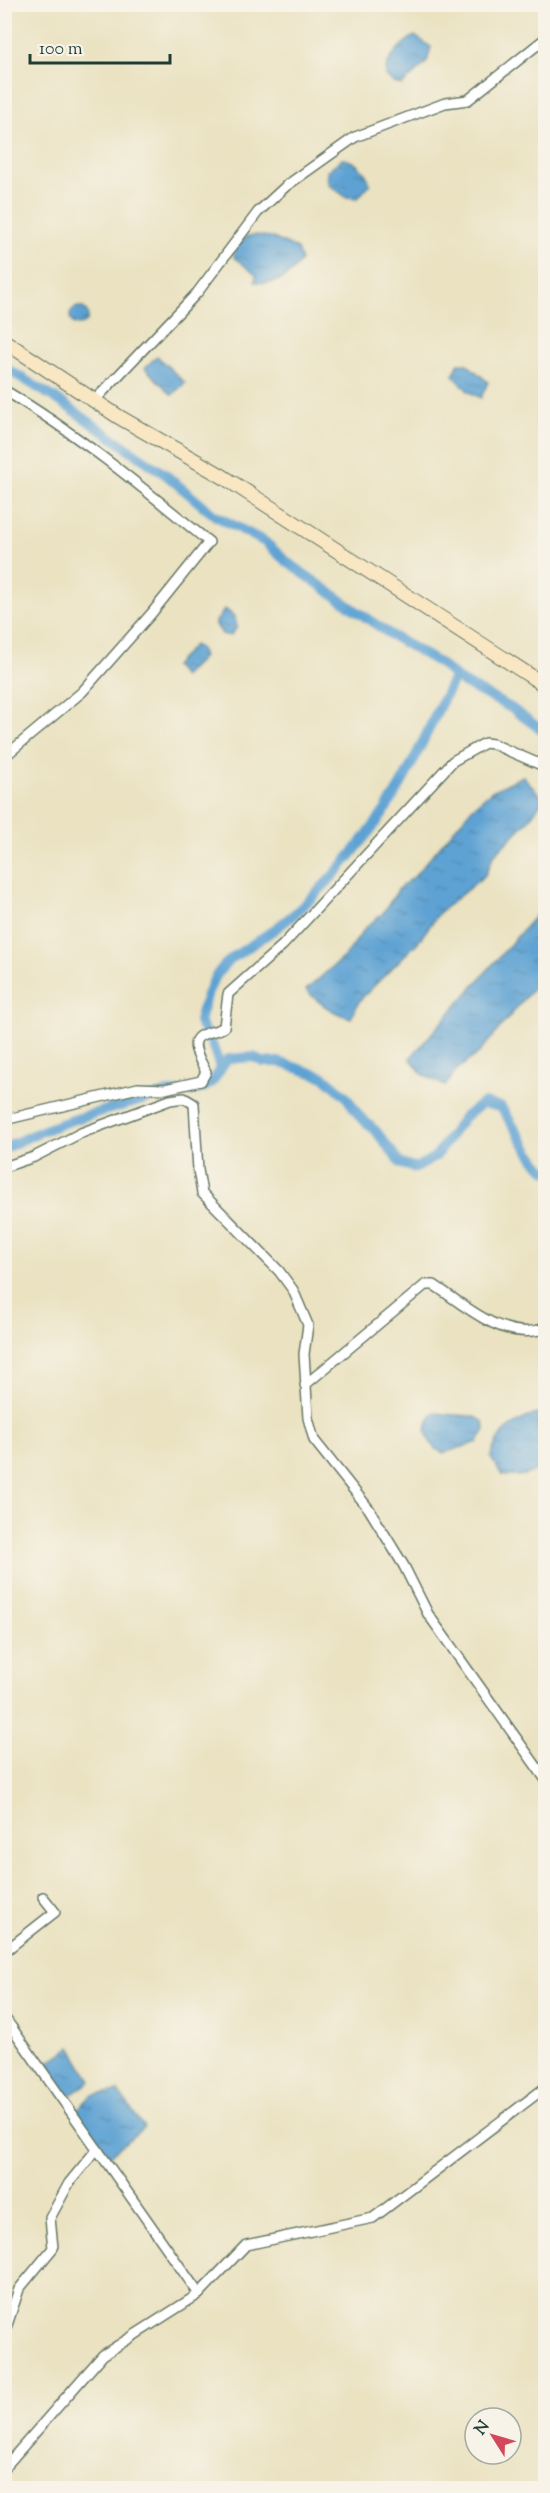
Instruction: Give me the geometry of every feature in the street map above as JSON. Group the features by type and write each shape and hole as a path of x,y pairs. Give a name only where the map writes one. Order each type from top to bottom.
{"street":[{"path":"95,400 197,293 258,212 286,186 355,137 444,103 468,100 546,38"},
{"path":"4,341 95,400 222,476 546,686"},
{"path":"4,390 50,418 115,466 209,542 152,614 82,692 4,757"},
{"path":"4,1120 138,1088 165,1089 201,1081 206,1072 196,1050 196,1041 200,1036 224,1027 228,994 283,945 453,761 485,743 493,744 546,767"},
{"path":"4,1167 34,1157 81,1133 126,1115 170,1100 184,1098 191,1101 195,1109 198,1170 202,1193 279,1271 293,1290 308,1324 304,1354 305,1385 309,1424 314,1440 369,1509 404,1566 428,1614 546,1780"},
{"path":"305,1385 425,1285 434,1285 482,1317 514,1331 531,1333 546,1328"},
{"path":"4,1952 55,1912 44,1898"},
{"path":"4,2017 8,2029 97,2149 199,2294"},
{"path":"4,2468 103,2355 199,2294 246,2245 373,2218 546,2087"},
{"path":"4,2334 19,2289 53,2248 50,2218 69,2183 97,2149"}],"water":[{"path":"415,36 431,47 427,62 402,85 394,83 386,76 388,64 400,47"},
{"path":"342,159 355,164 368,179 370,184 358,198 346,197 328,184 327,171"},
{"path":"258,235 273,238 297,249 301,260 292,272 276,281 255,282 256,275 234,257 234,250 247,236"},
{"path":"79,307 85,310 88,316 85,322 79,325 73,322 70,316 73,310"},
{"path":"157,356 185,383 172,395 145,368"},
{"path":"459,363 467,364 488,382 481,398 469,392 453,375"},
{"path":"225,609 235,617 237,627 230,636 222,634 215,623"},
{"path":"194,645 200,649 203,657 183,677 174,666"},
{"path":"523,776 544,799 528,821 494,855 485,875 439,913 418,942 360,1000 351,1018 316,1000 306,990 347,954 365,928 383,913 400,887 414,877 473,807 492,791"},
{"path":"545,905 545,974 479,1053 458,1069 445,1086 422,1074 410,1058"},
{"path":"435,1412 477,1418 483,1421 485,1430 478,1442 444,1453 435,1449 426,1430 428,1421"},
{"path":"537,1414 545,1417 545,1465 525,1475 502,1475 491,1458 497,1442 514,1424"},
{"path":"71,2047 91,2081 69,2096 63,2095 43,2066"},
{"path":"118,2091 144,2127 109,2156 75,2112 92,2095"}],"waterway":[{"path":"4,367 58,400 166,475 214,515 265,542 287,562 391,635 439,663 462,682 511,708 546,733"},
{"path":"220,1067 212,1044 199,1022 212,983 229,961 283,923 308,901 366,837 399,788 455,676"},
{"path":"4,1149 42,1131 80,1118 160,1095 200,1089 212,1081 228,1059 254,1057 263,1062 279,1062 324,1077 345,1095 360,1117 376,1131 401,1164 416,1168 436,1156 464,1117 483,1103 501,1107 535,1160 546,1171"}]}
